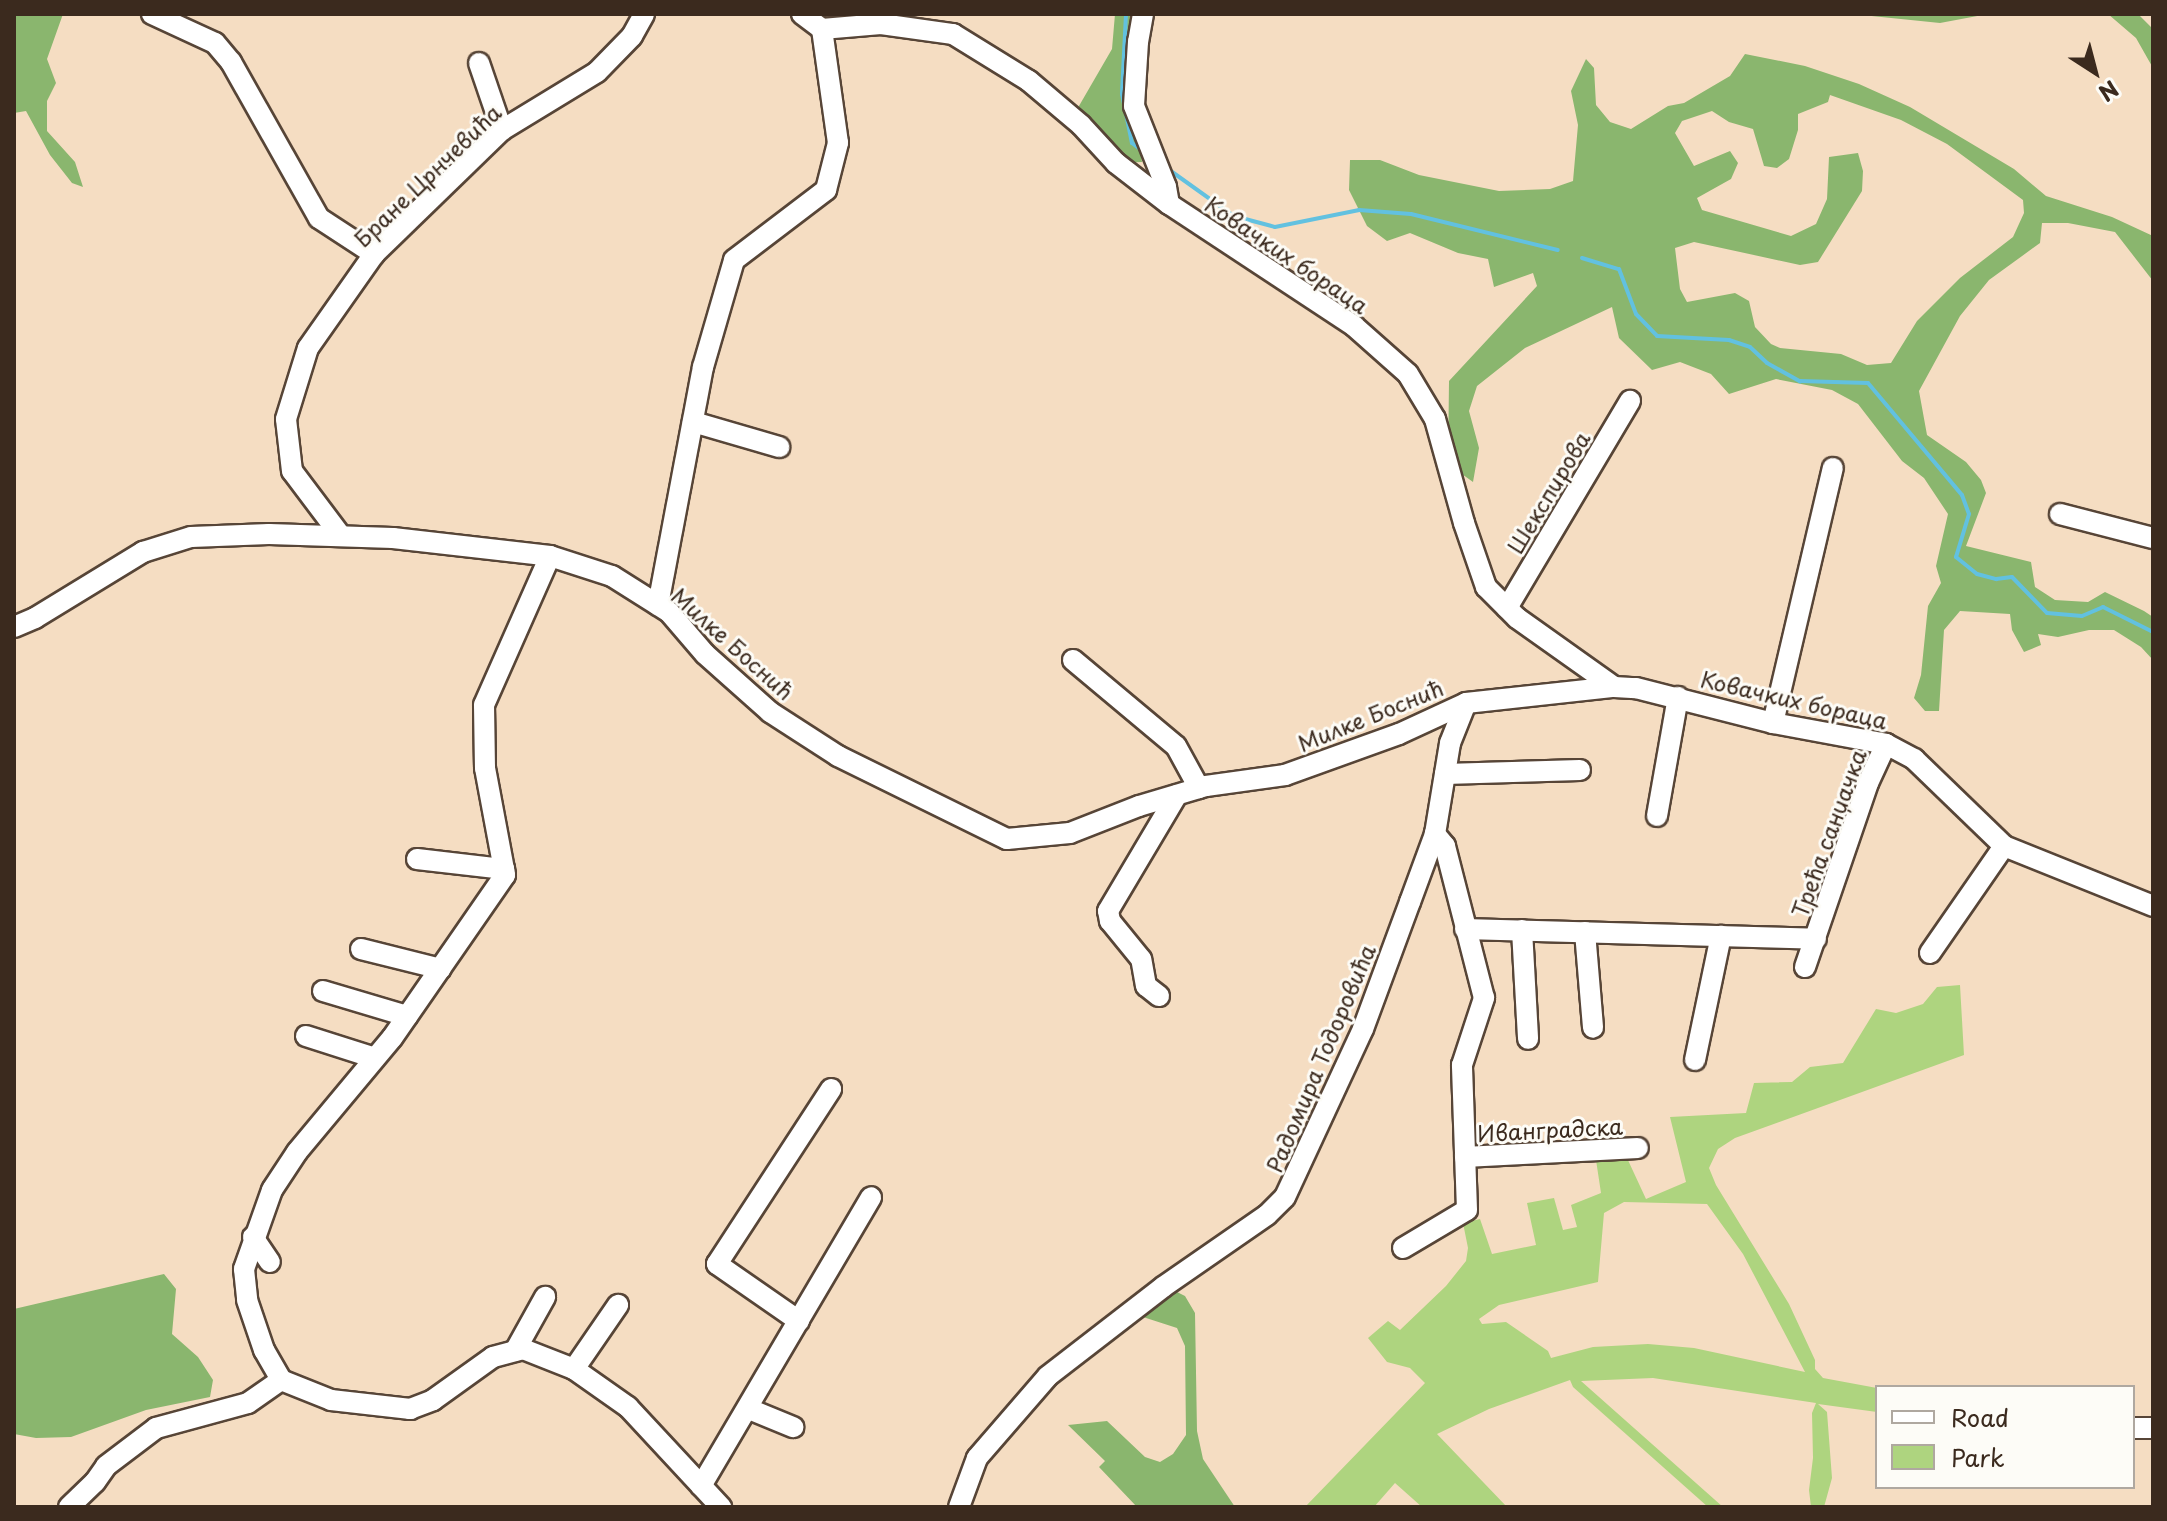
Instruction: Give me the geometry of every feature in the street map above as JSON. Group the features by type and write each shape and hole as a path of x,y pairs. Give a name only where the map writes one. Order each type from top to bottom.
{"street":[{"path":"152,14 215,43 231,62 319,218 374,254"},
{"name":"Бране Црнчевића","path":"341,536 292,471 286,419 308,348 374,254 502,130 597,72 632,36 644,14"},
{"path":"658,605 703,367 734,260 826,190 838,143 822,29 802,14"},
{"path":"1143,14 1134,106 1166,187 1169,204"},
{"name":"Ковачких бораца","path":"822,29 881,24 953,34 1029,81 1081,125 1116,163 1169,204 1354,326 1408,374 1435,419 1486,587 1507,608 1614,687"},
{"path":"479,63 502,130"},
{"name":"Шекспирова","path":"1507,608 1630,401"},
{"path":"693,422 779,447"},
{"path":"1773,723 1833,468"},
{"path":"2060,514 2153,538"},
{"name":"Милке Боснић","path":"14,626 35,618 143,552 191,537 393,538 550,556 612,576 669,612 705,654 770,712 838,756 1007,839 1070,833 1199,788 1285,775 1399,734 1466,703"},
{"path":"550,556 484,705 485,768 505,875 485,909 407,1016 297,1152 272,1190 244,1269 247,1300 264,1350 281,1380 331,1400 410,1409 433,1400 493,1357 523,1349 574,1369 628,1407 721,1507"},
{"path":"1073,660 1176,746 1199,788"},
{"name":"Ковачких бораца","path":"1466,703 1614,687 1678,697 1773,723 1886,744 1914,759 2004,846 2153,905"},
{"name":"Ковачких бораца","path":"1657,816 1678,697"},
{"name":"Радомира Тодоровића","path":"959,1507 977,1458 1048,1376 1163,1287 1267,1215 1285,1197 1363,1029 1435,834 1450,743 1466,703"},
{"name":"Трећа санџачка","path":"1805,967 1868,783 1886,744"},
{"path":"1445,774 1580,770"},
{"path":"1159,996 1146,986 1141,959 1110,921 1108,911 1177,795"},
{"name":"Иванградска","path":"1403,1248 1467,1210 1462,1065 1484,998 1445,846 1435,834"},
{"path":"1930,953 2004,846"},
{"path":"417,859 504,869"},
{"name":"Трећа санџачка","path":"1465,929 1816,939"},
{"path":"1522,930 1528,1039"},
{"path":"1585,932 1593,1028"},
{"path":"1695,1060 1721,936"},
{"path":"361,949 441,969"},
{"path":"323,991 407,1016"},
{"path":"306,1036 375,1058"},
{"path":"799,1321 717,1264 831,1089"},
{"name":"Иванградска","path":"1465,1157 1638,1148"},
{"path":"701,1486 871,1197"},
{"path":"253,1237 270,1262"},
{"path":"515,1351 545,1297"},
{"path":"574,1369 618,1305"},
{"path":"69,1507 95,1482 106,1466 156,1428 248,1403 281,1380"},
{"path":"749,1409 793,1427"}],"green space":[{"path":"14,14 63,14 47,59 56,83 47,101 47,131 75,162 83,187 72,183 50,155 26,111 14,113"},
{"path":"1115,14 1143,14 1134,106 1142,162 1116,163 1072,118 1112,49"},
{"path":"1852,14 1988,14 1940,23"},
{"path":"2108,14 2138,14 2152,28 2153,68 2136,38"},
{"path":"1745,54 1805,66 1859,84 1910,107 2014,169 2046,196 2112,217 2153,236 2153,281 2115,232 2068,223 2042,223 2040,243 1989,280 1960,316 1919,391 1927,435 1966,462 1981,480 1986,493 1966,546 2031,562 2035,587 2055,600 2088,602 2105,592 2144,611 2153,617 2153,660 2141,647 2114,630 2089,630 2058,637 2038,634 2041,645 2024,652 2012,630 2010,614 1960,611 1944,630 1939,711 1925,711 1914,698 1921,675 1928,606 1941,583 1936,566 1948,514 1924,478 1902,461 1858,404 1832,390 1776,379 1729,394 1711,374 1680,362 1652,370 1619,338 1612,307 1525,348 1477,386 1469,411 1479,448 1473,482 1448,464 1449,381 1537,286 1533,273 1494,287 1488,259 1458,253 1410,233 1387,241 1367,226 1349,190 1350,160 1380,160 1419,175 1499,191 1550,189 1573,181 1578,125 1571,91 1586,59 1594,68 1596,105 1610,122 1631,129 1668,106 1684,103 1730,76","holes":["1830,95 1901,120 1947,144 2023,200 2024,213 2013,237 1960,278 1917,321 1891,363 1867,365 1841,354 1780,348 1771,344 1755,327 1749,301 1735,293 1687,302 1680,289 1675,248 1694,242 1800,265 1818,262 1862,191 1863,171 1858,153 1829,157 1827,199 1816,224 1791,236 1702,210 1697,198 1731,179 1738,163 1730,151 1694,166 1675,133 1682,121 1712,111 1729,122 1753,129 1764,166 1777,168 1789,159 1798,130 1798,114 1828,102"]},
{"path":"1960,985 1964,1055 1735,1138 1718,1149 1709,1168 1716,1185 1789,1304 1815,1360 1815,1369 1823,1378 1875,1388 1875,1412 1818,1404 1827,1412 1832,1478 1824,1507 1811,1507 1809,1490 1813,1458 1812,1413 1816,1403 1653,1378 1581,1381 1723,1507 1708,1507 1573,1387 1570,1380 1489,1409 1437,1434 1507,1507 1422,1507 1395,1483 1374,1507 1305,1507 1425,1383 1410,1368 1387,1362 1368,1338 1388,1321 1400,1330 1446,1286 1466,1261 1468,1248 1463,1223 1480,1219 1492,1254 1536,1245 1527,1203 1554,1198 1563,1230 1577,1227 1571,1205 1601,1193 1596,1160 1627,1158 1646,1199 1686,1182 1670,1117 1746,1113 1754,1083 1792,1082 1810,1067 1843,1063 1876,1009 1896,1013 1923,1004 1937,987","holes":["1624,1202 1707,1204 1743,1254 1805,1372 1694,1348 1648,1344 1593,1347 1551,1358 1548,1351 1506,1322 1482,1324 1479,1319 1499,1305 1598,1282 1604,1213"]},
{"path":"164,1274 176,1289 172,1334 198,1357 213,1380 210,1397 146,1410 71,1437 36,1438 14,1434 14,1309"},
{"path":"1175,1291 1185,1296 1195,1313 1197,1431 1203,1459 1235,1507 1137,1507 1099,1467 1105,1461 1068,1425 1107,1421 1145,1457 1160,1462 1173,1454 1186,1435 1185,1346 1177,1328 1143,1317"}],"waterway":[{"path":"1126,14 1122,94 1132,143 1144,152"},
{"path":"1168,169 1234,216 1275,227 1359,210 1411,214 1558,250"},
{"path":"1582,258 1619,269 1636,314 1657,336 1729,340 1750,347 1767,363 1800,381 1868,383 1962,495 1969,514 1956,557 1977,574 1996,579 2012,577 2047,613 2082,616 2103,607 2153,632"}]}
